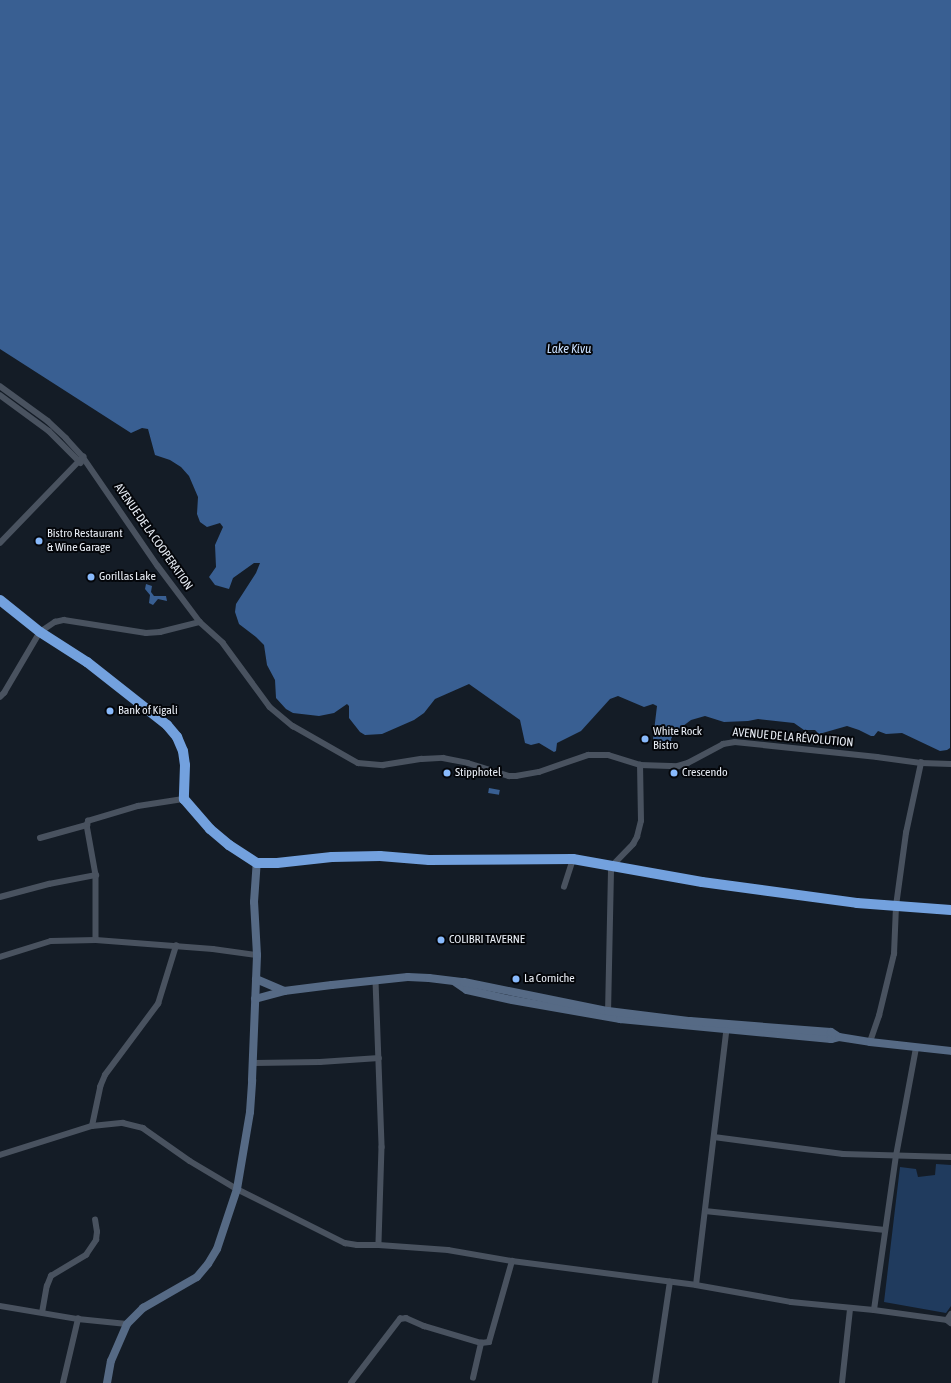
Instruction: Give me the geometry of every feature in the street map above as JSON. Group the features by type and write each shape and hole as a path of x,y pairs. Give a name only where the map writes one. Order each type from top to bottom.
{"highway":[{"path":"0,600 40,632 86,662 167,725 177,737 182,751 185,765 184,800 196,815 215,833 229,845 257,863 277,863 332,857 380,856 429,860 573,859 611,867 702,882 896,906 951,910"}],"street":[{"path":"1,389 48,421 66,438 81,459"},
{"path":"0,395 44,426 81,459"},
{"path":"44,426 48,421"},
{"path":"62,443 66,438"},
{"path":"0,543 81,459"},
{"name":"AVENUE DE LA COOPERATION","path":"81,459 87,465 200,622"},
{"path":"0,697 4,694 40,632 55,622 64,620 146,633 200,622"},
{"name":"AVENUE DE LA RÉVOLUTION","path":"200,622 223,643 270,706 280,717 358,763 384,765 422,759 443,758 468,763 508,776 539,772 588,756 608,755 640,765 678,766 688,763 723,744 735,742 921,763 951,764"},
{"path":"870,1042 879,1016 894,954 896,906 906,833 921,763"},
{"path":"608,1014 611,867 633,844 637,837 641,821 640,765"},
{"path":"96,940 96,875 87,825 88,821 138,806 184,800"},
{"path":"40,838 87,825"},
{"path":"564,887 573,859"},
{"path":"107,1383 111,1361 127,1324 143,1308 197,1277 208,1264 217,1249 237,1189 250,1112 257,955 254,902 257,863"},
{"path":"0,897 49,884 96,875"},
{"path":"0,957 51,941 96,940 176,946 257,955"},
{"path":"92,1126 100,1088 105,1075 158,1004 176,946"},
{"path":"255,999 284,991 408,977 429,978 464,982 513,997 608,1014 727,1027 797,1032 831,1032 839,1037 870,1042 951,1051"},
{"path":"256,979 284,991"},
{"path":"376,981 382,1147 379,1245"},
{"path":"696,1285 727,1027"},
{"path":"874,1310 896,1156 916,1048"},
{"path":"253,1063 320,1062 378,1058"},
{"path":"0,1155 92,1126 123,1123 143,1128 190,1161 237,1189 345,1243 448,1250 696,1285 791,1302 850,1309 874,1310 949,1322 951,1314"},
{"path":"714,1137 843,1154 951,1157"},
{"path":"705,1210 885,1230"},
{"path":"42,1313 47,1286 51,1276 57,1271 72,1266 86,1255 96,1240 97,1232 95,1220"},
{"path":"351,1383 400,1318 406,1318 424,1326 481,1343 489,1342 512,1260"},
{"path":"655,1383 670,1282"},
{"path":"0,1306 78,1319 127,1324"},
{"path":"842,1383 850,1309"},
{"path":"63,1383 78,1319"},
{"path":"473,1378 481,1343"}],"shaded area":[{"path":"936,1164 951,1165 951,1306 946,1313 884,1302 900,1167 916,1169 918,1177 935,1175"}],"water":[{"name":"Lake Kivu","path":"0,0 951,0 950,748 940,751 902,733 886,734 878,731 874,736 871,736 847,726 819,734 815,730 804,730 794,723 758,719 724,722 705,716 691,720 675,732 671,739 672,747 655,745 653,739 657,706 653,704 644,707 618,696 610,699 581,731 557,743 556,751 554,752 539,743 531,745 525,743 520,720 469,684 435,699 424,713 414,720 382,734 365,735 360,732 349,718 349,706 347,704 334,713 319,716 293,713 286,709 276,698 275,680 267,665 264,645 239,624 235,612 236,604 256,573 260,563 254,563 233,578 229,589 215,585 209,577 216,567 215,545 223,527 220,523 207,527 200,522 197,514 198,497 189,476 181,467 170,460 155,455 148,429 142,428 131,433 0,349"},
{"path":"146,584 152,586 151,592 154,596 166,596 167,601 158,599 153,605 149,603 150,595 145,589"},
{"path":"489,788 500,790 499,795 488,793"}],"place":[{"name":"Bistro Restaurant & Wine Garage","path":"39,541"},
{"name":"Gorillas Lake","path":"91,577"},
{"name":"Bank of Kigali","path":"110,711"},
{"name":"White Rock Bistro","path":"645,739"},
{"name":"Stipphotel","path":"447,773"},
{"name":"Crescendo","path":"674,773"},
{"name":"COLIBRI TAVERNE","path":"441,940"},
{"name":"La Corniche","path":"516,979"}]}
